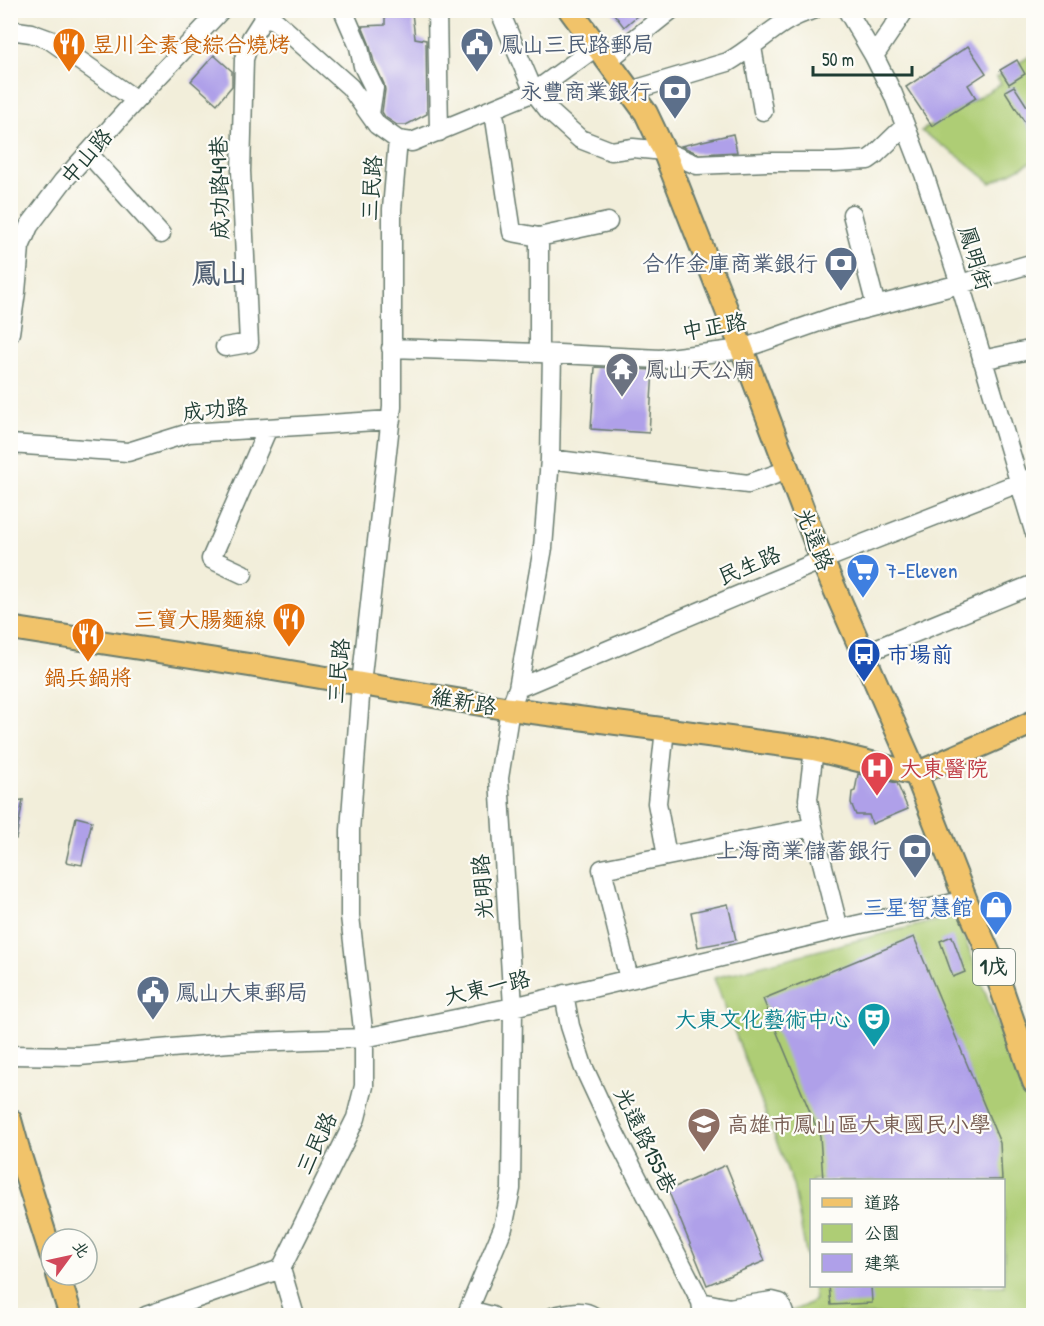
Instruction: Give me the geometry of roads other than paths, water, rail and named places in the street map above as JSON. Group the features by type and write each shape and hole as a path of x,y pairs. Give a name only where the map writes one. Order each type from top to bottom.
{"main road":[{"name":"光遠路","path":"570,10 646,113 664,151 822,560 916,774 991,958 1034,1082"},
{"name":"維新路","path":"10,628 510,709 814,749 916,774"},
{"path":"916,774 1034,722"},
{"path":"10,1120 43,1227"},
{"path":"62,1287 71,1316"}],"street":[{"name":"中山路","path":"10,333 20,247 29,226 63,181 221,10"},
{"path":"343,10 359,47 363,66 374,88 370,114"},
{"path":"436,10 439,132"},
{"path":"500,10 534,92 549,111 580,139 611,151 633,148 664,151 697,165 868,160 905,126"},
{"name":"三民路","path":"281,1269 356,1118 364,1086 364,1038 350,916 350,830 361,684 392,407 392,209 398,140 412,142 534,92 602,54 671,10"},
{"path":"630,91 728,62 789,19 813,10"},
{"name":"鳳明街","path":"847,10 893,94 924,174 982,360 1026,480 1034,531"},
{"path":"874,56 905,10"},
{"path":"265,12 350,87 376,125 398,140"},
{"name":"成功路49巷","path":"225,347 249,343 241,171 244,59 250,38 265,12"},
{"path":"10,30 32,33 50,40 136,100"},
{"path":"752,47 763,111"},
{"path":"489,111 495,119 512,232 539,237 608,222"},
{"path":"88,153 161,234"},
{"path":"852,214 876,306"},
{"name":"光明路","path":"468,1313 503,1228 511,1189 513,1007 499,778 510,709 518,688 543,548 550,459 539,237"},
{"name":"中正路","path":"391,348 660,359 742,349 833,317 1034,263"},
{"path":"982,360 1034,349"},
{"name":"成功路","path":"10,444 128,452 189,433 391,420"},
{"path":"243,573 211,559 268,428"},
{"path":"550,459 748,484 788,470"},
{"name":"民生路","path":"518,688 822,560 1026,480"},
{"path":"863,654 1034,584"},
{"path":"665,729 657,803 667,856"},
{"path":"814,749 808,799 839,929"},
{"path":"629,979 602,869 813,827"},
{"name":"大東一路","path":"10,1055 79,1056 229,1043 364,1038 513,1007 966,900"},
{"name":"光遠路155巷","path":"564,994 570,1026 583,1066 702,1309 729,1308 771,1301 780,1302 784,1316"},
{"path":"146,1316 281,1269 295,1316"},
{"path":"554,1316 583,1311 593,1316"},
{"path":"468,1313 492,1316"}],"place":[{"name":"昱川全素食綜合燒烤","path":"69,73"},
{"name":"鳳山三民路郵局","path":"477,73"},
{"name":"永豐商業銀行","path":"675,120"},
{"name":"合作金庫商業銀行","path":"841,292"},
{"name":"鳳山天公廟","path":"622,398"},
{"name":"7-Eleven","path":"863,599"},
{"name":"三寶大腸麵線","path":"289,648"},
{"name":"鍋兵鍋將","path":"88,663"},
{"name":"市場前","path":"864,683"},
{"name":"大東醫院","path":"877,797"},
{"name":"上海商業儲蓄銀行","path":"915,879"},
{"name":"三星智慧館","path":"996,936"},
{"name":"鳳山大東郵局","path":"153,1021"},
{"name":"大東文化藝術中心","path":"874,1048"},
{"name":"高雄市鳳山區大東國民小學","path":"704,1153"}],"district":[{"name":"鳳山","path":"220,273"}]}
